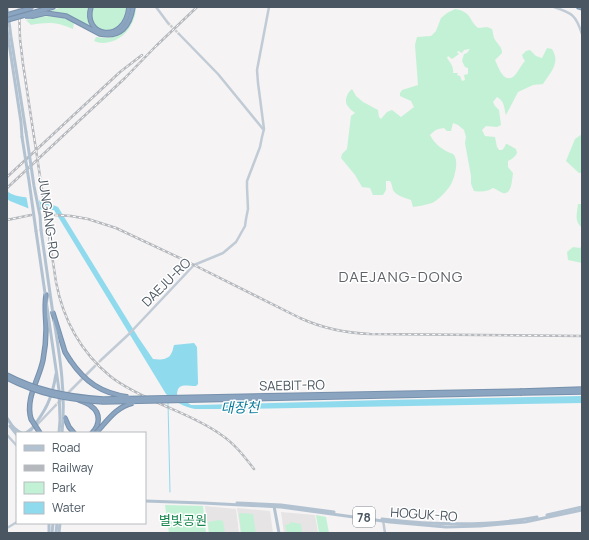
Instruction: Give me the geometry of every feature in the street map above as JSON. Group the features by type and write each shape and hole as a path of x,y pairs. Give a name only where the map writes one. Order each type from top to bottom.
{"highway":[{"path":"7,15 33,7"},
{"path":"7,20 53,7"},
{"path":"91,7 90,16 92,24 98,30 109,33 117,30 123,25 128,15 129,7"},
{"path":"32,14 53,14 66,16 100,34 113,35 124,29 130,21 133,7"},
{"path":"39,432 31,419 30,401 45,348 46,330 44,308 46,295"},
{"path":"53,313 70,360 80,374 86,380 102,390 138,400"},
{"name":"SAEBIT-RO","path":"7,375 36,388 72,396 138,400"},
{"name":"SAEBIT-RO","path":"7,378 35,391 54,396 103,402 582,390"},
{"path":"78,400 92,406 98,415 98,424 93,432"},
{"path":"97,432 119,409 138,400"},
{"path":"65,418 73,432"}],"main road":[{"name":"JUNGANG-RO","path":"7,7 61,366 64,419 63,432"},
{"name":"JUNGANG-RO","path":"7,30 60,390 59,432"},
{"path":"30,432 48,405 53,392 57,368"},
{"path":"63,390 65,418 63,432"},
{"path":"7,418 16,432"},
{"path":"7,421 16,433"},
{"path":"26,432 38,422"},
{"path":"12,426 20,432"},
{"name":"HOGUK-RO","path":"146,500 274,506 446,528 525,522 582,508"},
{"path":"274,506 279,533"},
{"path":"53,524 56,533"},
{"path":"52,533 56,524"}],"street":[{"path":"156,7 168,23"},
{"name":"DAEJU-RO","path":"101,360 135,328 194,265 223,253 232,246 245,226 248,209 247,181 260,147 264,129 258,83 258,70 269,7"},
{"path":"554,7 569,13 574,17 578,22 582,34"},
{"path":"179,34 218,74 264,129"},
{"path":"69,392 94,367"},
{"path":"30,432 55,406"},
{"path":"7,435 16,444"},
{"path":"383,520 385,533"},
{"path":"7,528 16,523"}],"shaded area":[{"path":"205,506 236,509 239,533 209,533"},
{"path":"237,508 270,511 273,533 241,533"},
{"path":"281,512 315,515 318,533 284,533"}],"green space":[{"path":"63,7 89,7 88,20 95,30 69,15 50,11"},
{"path":"93,7 127,7 121,24 113,30 108,31 98,29 95,25 92,20"},
{"path":"134,7 136,7 136,12 134,19 125,34 110,42 99,43 94,41 96,37 109,38 122,33 128,26"},
{"path":"455,9 460,10 467,14 478,28 487,27 492,29 494,38 502,51 502,53 495,60 501,73 506,78 513,77 516,74 525,61 522,55 526,51 530,50 536,56 542,58 547,48 552,49 555,63 554,68 543,84 533,85 518,92 506,115 503,103 497,97 493,102 499,110 501,125 497,127 486,126 482,130 485,136 495,137 499,150 502,150 506,144 516,149 517,153 508,161 508,167 513,173 511,186 508,192 503,193 493,188 479,192 474,191 471,184 464,130 453,123 451,131 447,131 442,128 436,130 430,135 438,145 449,153 453,154 455,157 456,170 452,183 434,202 413,207 411,200 394,192 390,181 386,181 386,190 383,195 373,195 370,188 362,187 355,175 341,158 342,154 347,149 351,116 355,113 347,105 346,99 352,89 356,96 363,102 378,110 379,117 381,119 387,112 392,110 401,117 414,107 411,101 400,96 400,93 402,90 418,85 415,45 417,37 431,36 436,31 441,18","holes":["470,49 464,54 462,61 465,67 468,68 468,74 464,75 465,80 462,81 460,76 457,75 458,73 453,73 452,66 447,58 448,56 452,59 459,54 457,52 458,51 462,53 464,50"]},
{"path":"48,16 68,19 74,22 73,29 52,23 31,25 26,20"},
{"path":"582,134 582,173 579,173 566,161 575,139"},
{"path":"578,204 582,204 582,228 577,220"},
{"path":"582,245 582,263 568,260 567,252 573,247 580,248"},
{"name":"별빛공원","path":"165,505 203,506 206,533 169,533"},
{"path":"239,513 253,514 256,533 241,533"},
{"path":"316,515 326,517 329,533 319,533"},
{"path":"219,520 223,521 225,533 209,533 208,522"},
{"path":"290,522 301,524 302,533 287,533 285,525 290,524"}],"water":[{"name":"대장천","path":"7,191 15,195 58,207 153,359 161,359 170,356 174,345 194,343 197,347 198,384 196,386 182,386 177,392 177,396 191,405 582,396 582,403 234,409 195,409 187,407 166,394 54,210 30,209 10,201 7,199"}],"pier":[{"path":"26,195 39,198 40,212 29,211"}],"waterway":[{"path":"168,402 170,492"}],"tunnel":[{"path":"168,23 179,34"},
{"path":"94,367 101,360"},
{"path":"55,406 69,392"}],"railway":[{"path":"19,7 20,39 23,64 56,282 63,309 75,334 90,356 110,376 135,392 212,429 234,446 254,469"},
{"path":"7,188 125,78 197,7"},
{"path":"7,177 120,72 142,55"},
{"path":"7,220 31,215"},
{"path":"55,215 88,219 116,228 300,318 317,325 334,329 370,334 582,336"}],"district":[{"name":"DAEJANG-DONG","path":"401,276"}]}
